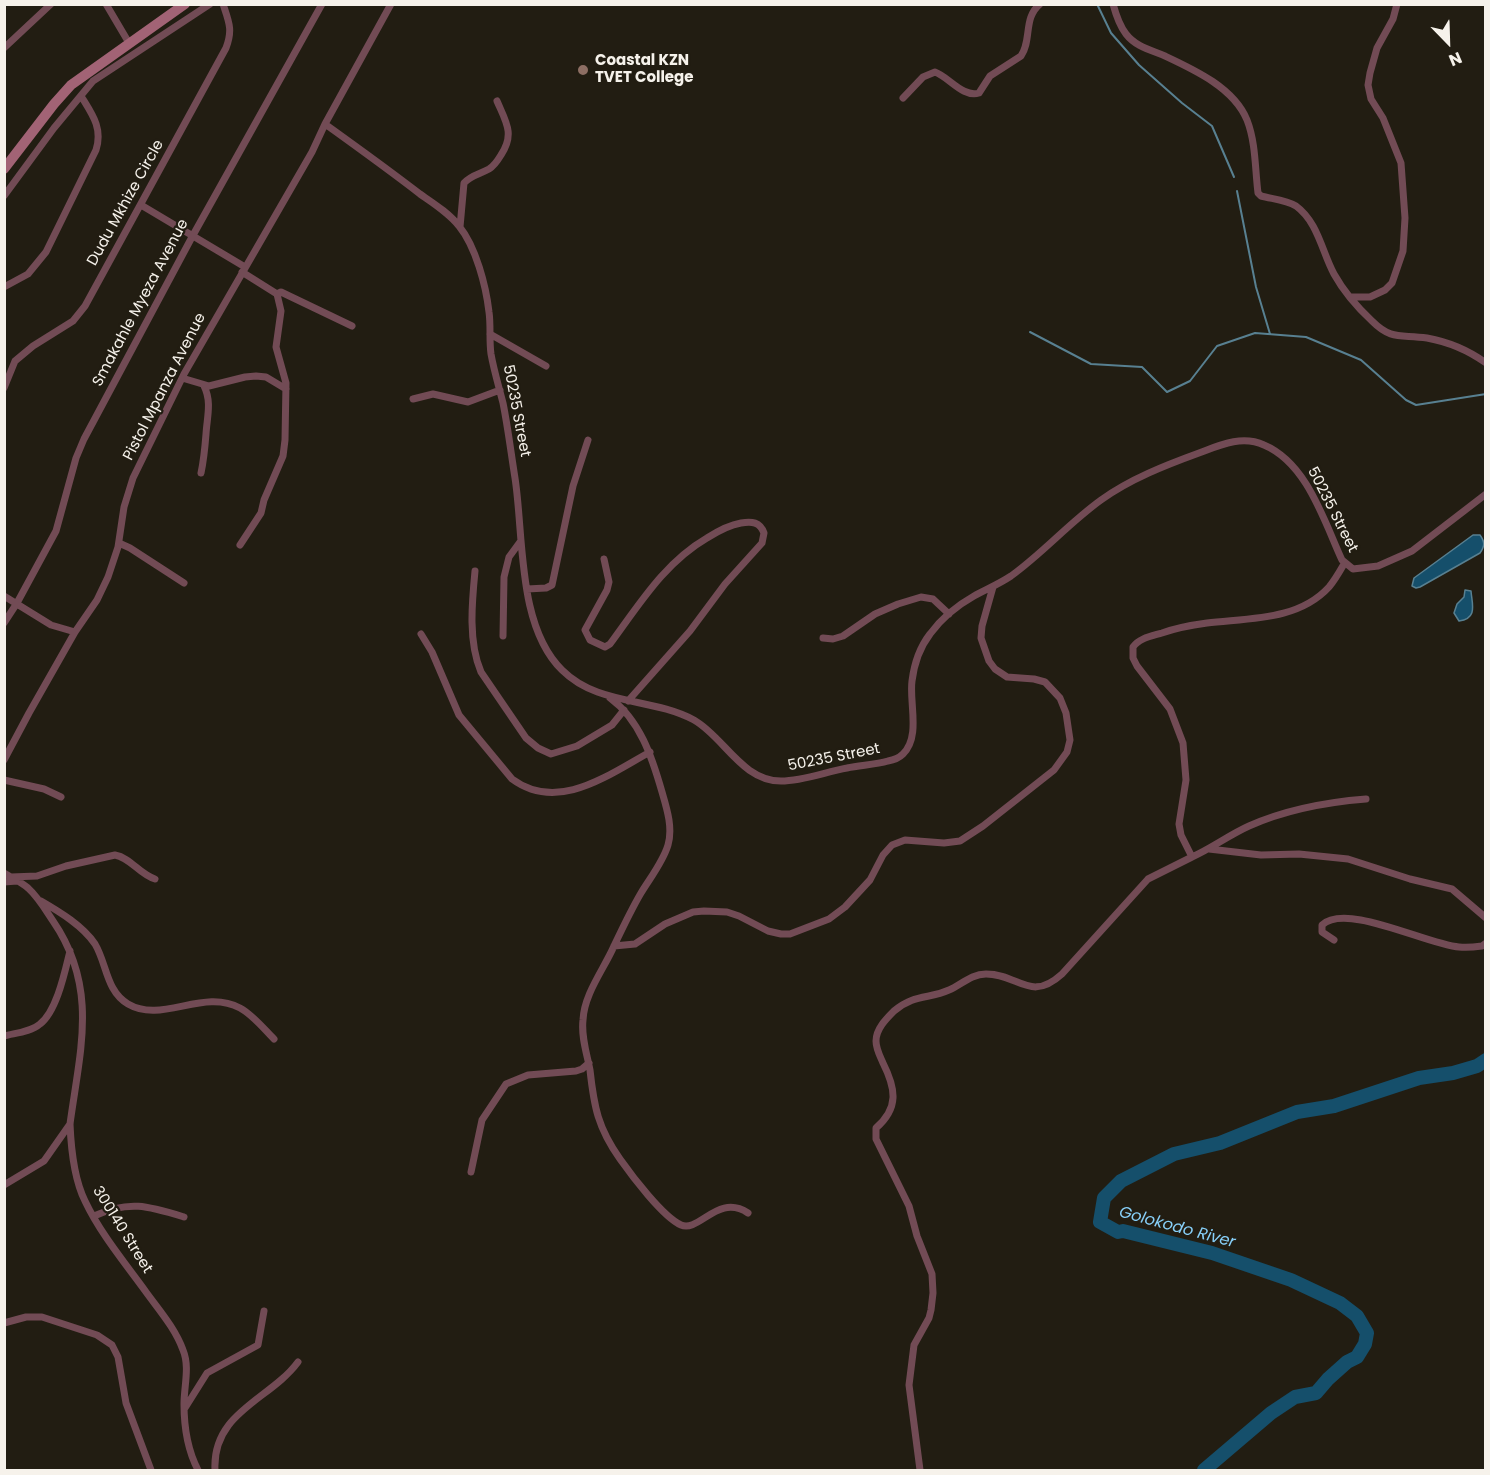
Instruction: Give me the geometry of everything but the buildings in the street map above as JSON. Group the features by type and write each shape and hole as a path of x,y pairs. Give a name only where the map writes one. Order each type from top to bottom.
{"street":[{"path":"4,48 51,4"},
{"path":"106,4 129,43"},
{"path":"4,169 71,85 185,4"},
{"path":"4,196 54,128 104,73 210,4"},
{"name":"Dudu Mkhize Circle","path":"4,388 12,367 23,354 73,321 79,314 226,48 231,35 223,4"},
{"name":"Smakahle Myeza Avenue","path":"4,623 58,526 79,448 192,237 322,4"},
{"name":"Pistol Mpanza Avenue","path":"4,760 75,632 101,592 114,562 124,507 133,478 182,378 312,152 391,4"},
{"path":"903,98 924,77 932,73 944,76 969,94 979,93 990,76 1024,52 1029,21 1032,13 1040,4"},
{"path":"1113,4 1122,29 1136,43 1203,75 1218,85 1241,110 1249,126 1258,193 1261,196 1287,202 1297,207 1307,218 1317,233 1333,272 1350,297 1372,321 1389,335 1429,339 1458,347 1485,363"},
{"path":"1350,297 1370,297 1385,290 1392,283 1403,251 1406,218 1401,163 1383,118 1371,99 1368,85 1377,48 1393,19 1397,4"},
{"path":"4,287 28,274 46,252 96,150 100,132 81,96"},
{"path":"460,227 464,183 468,178 496,164 509,142 508,126 497,101"},
{"name":"50235 Street","path":"325,124 432,203 460,227 485,286 490,316 492,357 519,500 520,542 527,589 538,630 550,657 576,682 608,697 665,709 690,718 709,732 750,770 768,780 788,781 890,761 906,751 911,740 912,681 919,653 929,634 949,614 1030,561 1076,520 1118,489 1190,456 1231,442 1245,441 1262,444 1277,452 1296,469 1344,564 1353,569 1370,567 1412,551 1485,494"},
{"path":"141,205 244,269 277,294 281,311 276,347 286,389 283,456 264,500 261,513 240,545"},
{"path":"277,294 281,292 352,326"},
{"path":"490,334 546,366"},
{"path":"4,362 12,367"},
{"path":"182,378 204,386 256,376 266,377 286,389"},
{"path":"201,472 205,458 209,400 204,386"},
{"path":"413,399 432,394 468,402 500,390"},
{"path":"527,589 546,588 552,585 573,486 588,440"},
{"path":"604,559 609,582 607,590 585,630 590,640 605,647 610,644 650,588 670,565 695,545 721,529 743,523 758,524 764,533 762,543 725,584 690,631 628,701"},
{"path":"503,636 504,577 509,556 520,542"},
{"path":"119,543 184,583"},
{"path":"1192,857 1181,835 1179,824 1186,780 1183,743 1170,709 1137,666 1132,652 1133,647 1141,640 1168,631 1206,623 1261,618 1293,609 1322,594 1344,564"},
{"path":"475,571 472,601 476,660 481,672 526,738 538,748 551,754 577,746 612,725 624,710"},
{"path":"614,946 634,944 665,924 693,912 727,912 768,931 781,934 790,934 829,919 837,915 870,880 883,855 892,845 905,840 944,843 960,841 983,826 1054,770 1067,752 1070,740 1066,713 1060,698 1045,682 1007,677 995,669 989,660 981,638 993,587"},
{"path":"4,596 51,625 75,632"},
{"path":"823,638 833,639 843,636 875,614 921,597 933,599 949,614"},
{"path":"421,634 432,652 459,715 512,778 521,785 554,793 577,789 604,778 650,752"},
{"path":"608,697 624,710 650,752 667,807 669,840 663,855 625,920 584,1012 583,1030 596,1113 605,1135 636,1181 682,1226 730,1207 738,1207 748,1213"},
{"path":"4,780 44,789 62,797"},
{"path":"920,1470 909,1385 914,1345 931,1310 933,1282 909,1206 876,1139 876,1128 890,1113 893,1092 876,1047 879,1029 895,1010 905,1004 923,996 950,990 978,975 997,975 1034,987 1047,986 1062,974 1148,879 1249,826 1271,818 1341,801 1366,799"},
{"path":"1209,849 1261,855 1299,854 1348,859 1410,879 1452,889 1485,918"},
{"path":"9,878 37,876 66,866 115,855 123,857 146,876 155,879"},
{"name":"300140 Street","path":"9,878 26,886 38,899 76,965 82,993 83,1016 70,1140 80,1189 94,1216 165,1317 184,1351 186,1363 184,1408 188,1450 198,1470"},
{"path":"38,899 81,929 90,938 98,951 111,985 129,1005 149,1011 195,1003 230,1004 249,1014 274,1039"},
{"path":"1334,940 1322,932 1322,926 1327,921 1337,918 1381,924 1404,933 1458,947 1472,947 1485,943"},
{"path":"4,1036 35,1027 46,1018 61,986 70,951"},
{"path":"471,1172 482,1120 506,1084 528,1075 576,1071 589,1063"},
{"path":"4,1185 44,1161 70,1124"},
{"path":"94,1216 109,1208 128,1206 151,1208 184,1218"},
{"path":"184,1408 207,1373 258,1345 264,1311"},
{"path":"4,1323 26,1317 42,1317 97,1335 112,1345 118,1357 126,1403 151,1470"},
{"path":"215,1470 220,1442 235,1416 251,1401 288,1376 298,1362"}],"water":[{"path":"1473,535 1480,535 1483,540 1484,546 1480,553 1420,587 1412,586 1414,578"},
{"path":"1465,590 1471,591 1473,606 1469,617 1459,621 1454,613 1457,604 1464,597"}],"waterway":[{"path":"1097,4 1111,33 1139,65 1212,126 1234,177"},
{"path":"1237,191 1256,287 1270,334"},
{"path":"1030,332 1091,364 1142,367 1167,392 1190,381 1217,346 1255,333 1306,337 1361,360 1406,400 1416,405 1486,394"},
{"name":"Golokodo River","path":"1204,1470 1271,1413 1295,1397 1316,1393 1347,1362 1357,1357 1365,1344 1367,1333 1357,1316 1340,1303 1291,1280 1212,1253 1123,1231 1118,1232 1100,1222 1104,1198 1121,1181 1174,1154 1220,1143 1297,1112 1334,1106 1419,1078 1453,1073 1477,1066 1486,1060"}],"place":[{"name":"Coastal KZN TVET College","path":"583,70"}]}
